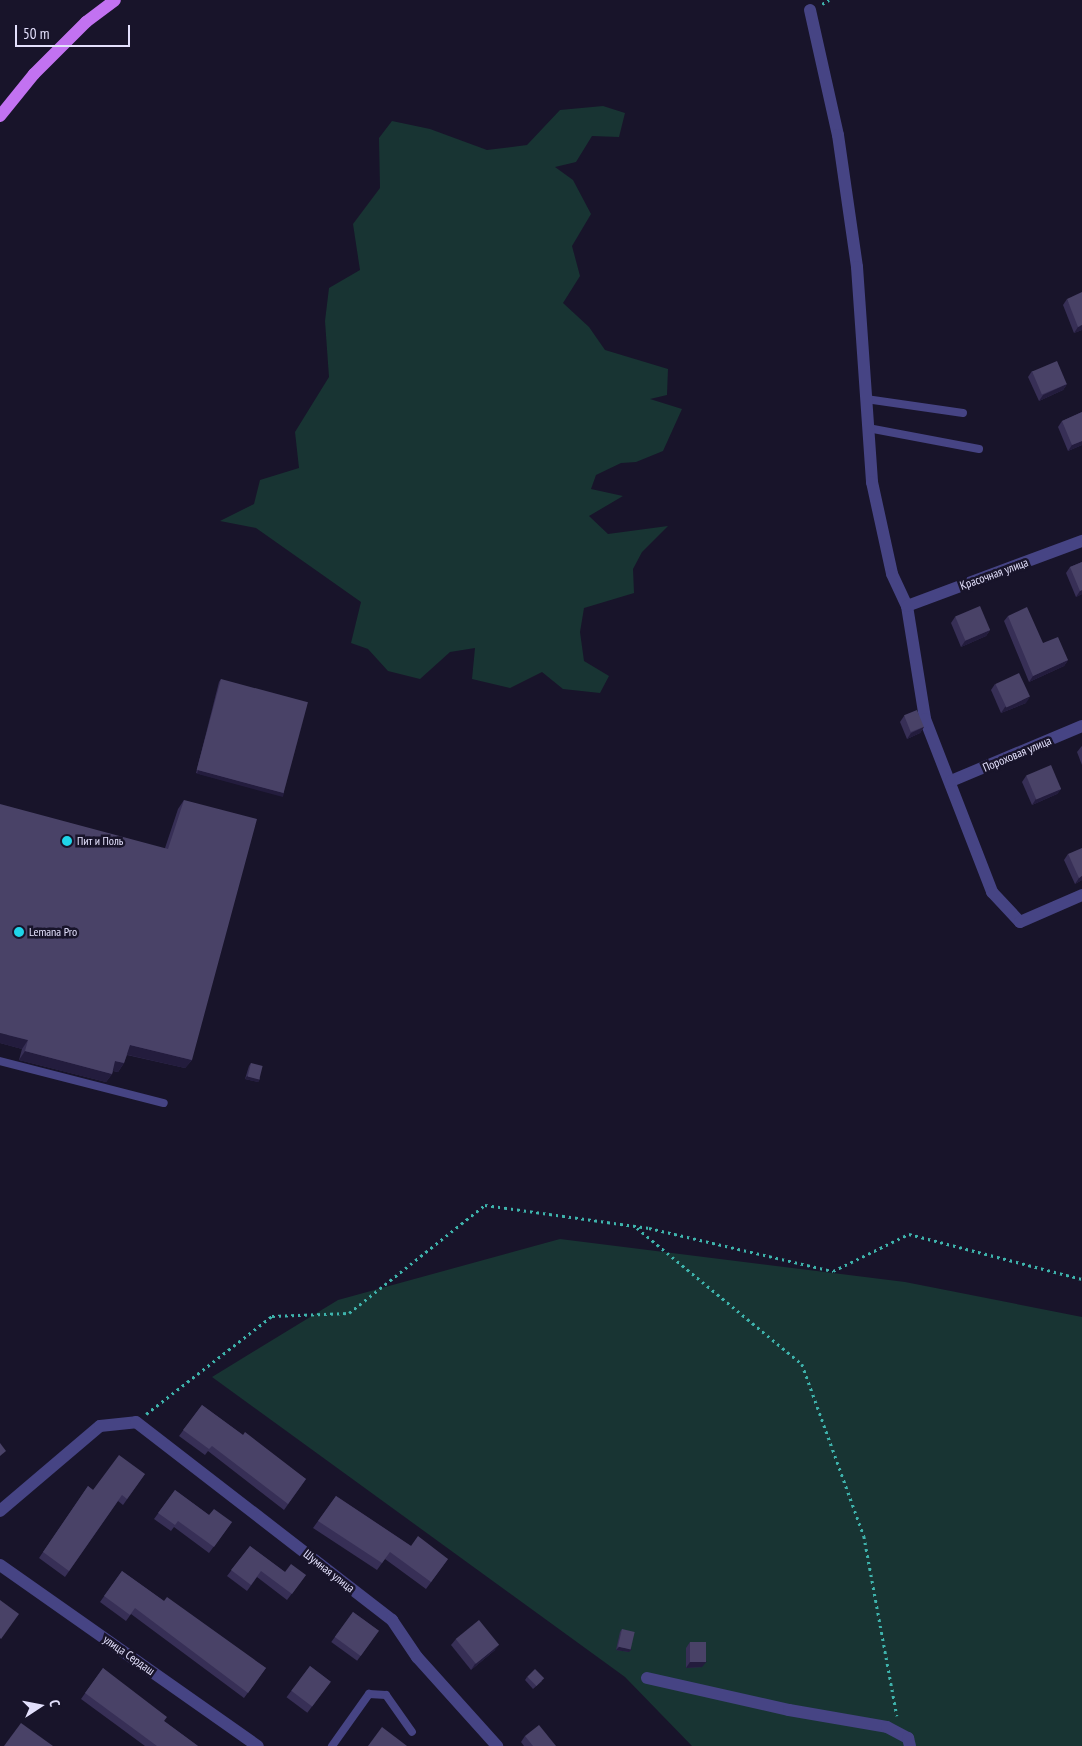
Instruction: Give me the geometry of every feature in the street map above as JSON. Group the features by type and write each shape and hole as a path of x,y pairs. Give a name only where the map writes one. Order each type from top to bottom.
{"main road":[{"path":"0,116 34,74 86,22 115,0"}],"street":[{"path":"810,10 838,135 857,267 872,482 892,574 907,606 925,720 951,782 992,892 1020,922 1082,895"},
{"name":"Красочная улица","path":"907,606 1082,541"},
{"name":"Пороховая улица","path":"951,782 1082,726"},
{"path":"0,1511 100,1426 136,1422"},
{"name":"Шумная улица","path":"136,1422 392,1620 417,1657 497,1746"},
{"name":"улица Сердаш","path":"0,1565 258,1746"},
{"path":"647,1678 789,1710 887,1726 909,1742"}],"lane":[{"path":"866,399 963,413"},
{"path":"868,428 979,449"},
{"path":"0,1061 164,1103"},
{"path":"332,1746 368,1694 386,1695 412,1732"}],"path":[{"path":"136,1422 272,1316 349,1313 484,1205 636,1227 833,1271 909,1234 1082,1279"},
{"path":"636,1227 802,1364 864,1536 898,1723 909,1742"}],"green space":[{"path":"603,106 625,113 619,137 592,136 576,162 555,167 573,180 591,214 572,246 580,276 563,303 589,327 605,350 668,369 667,395 650,399 682,409 663,451 636,462 621,463 596,475 591,489 623,496 589,516 608,534 668,526 642,552 633,569 634,593 584,608 580,632 584,661 609,676 600,693 563,689 542,672 510,688 472,679 475,648 450,652 420,679 388,671 368,649 351,643 361,602 256,528 220,521 254,504 260,480 299,468 295,432 329,377 325,321 329,288 360,270 353,224 380,188 379,138 392,121 430,129 487,150 527,145 560,110"},
{"path":"560,1239 905,1282 1082,1317 1082,1746 692,1746 625,1677 212,1377 338,1300"}],"building":[{"path":"1082,292 1082,325 1078,327 1067,299"},
{"path":"1057,361 1067,384 1042,395 1032,372"},
{"path":"1082,412 1082,441 1072,445 1062,421"},
{"path":"1082,562 1082,590 1080,591 1070,567"},
{"path":"980,606 990,630 965,640 955,617"},
{"path":"1027,607 1043,643 1058,637 1068,660 1033,676 1008,616"},
{"path":"1019,673 1030,697 1006,708 995,684"},
{"path":"221,679 308,702 284,793 197,770"},
{"path":"917,710 924,727 911,732 904,715"},
{"path":"1051,765 1061,789 1036,799 1026,776"},
{"path":"184,800 257,819 192,1060 130,1045 124,1063 115,1061 112,1074 25,1051 28,1040 0,1033 0,804 168,849"},
{"path":"1082,848 1082,876 1079,878 1068,854"},
{"path":"251,1063 263,1066 259,1079 248,1077"},
{"path":"202,1405 243,1435 245,1432 306,1479 288,1504 212,1446 209,1449 183,1430"},
{"path":"0,1443 6,1451 0,1456"},
{"path":"119,1455 145,1474 127,1499 122,1495 69,1571 43,1552 88,1486 93,1490"},
{"path":"175,1490 209,1515 214,1509 232,1522 214,1547 178,1521 175,1525 158,1513"},
{"path":"336,1496 411,1546 418,1536 448,1559 431,1582 390,1552 382,1563 318,1521"},
{"path":"250,1546 285,1572 291,1564 306,1575 292,1594 261,1571 251,1585 231,1570"},
{"path":"122,1571 164,1601 167,1597 266,1668 248,1693 135,1608 130,1615 104,1596"},
{"path":"0,1600 19,1614 1,1639 0,1638"},
{"path":"353,1612 379,1631 361,1656 335,1637"},
{"path":"479,1620 499,1645 476,1664 456,1639"},
{"path":"622,1629 635,1632 631,1649 618,1647"},
{"path":"690,1642 706,1642 706,1662 690,1662"},
{"path":"310,1666 331,1682 312,1706 291,1691"},
{"path":"103,1668 167,1717 164,1721 198,1746 157,1746 85,1693"},
{"path":"535,1669 544,1678 536,1686 527,1677"},
{"path":"21,1723 53,1746 4,1746"},
{"path":"539,1725 556,1746 533,1746 525,1736"},
{"path":"382,1727 407,1746 368,1746"}],"place":[{"name":"Пит и Поль","path":"67,841"},
{"name":"Lemana Pro","path":"19,932"}]}
